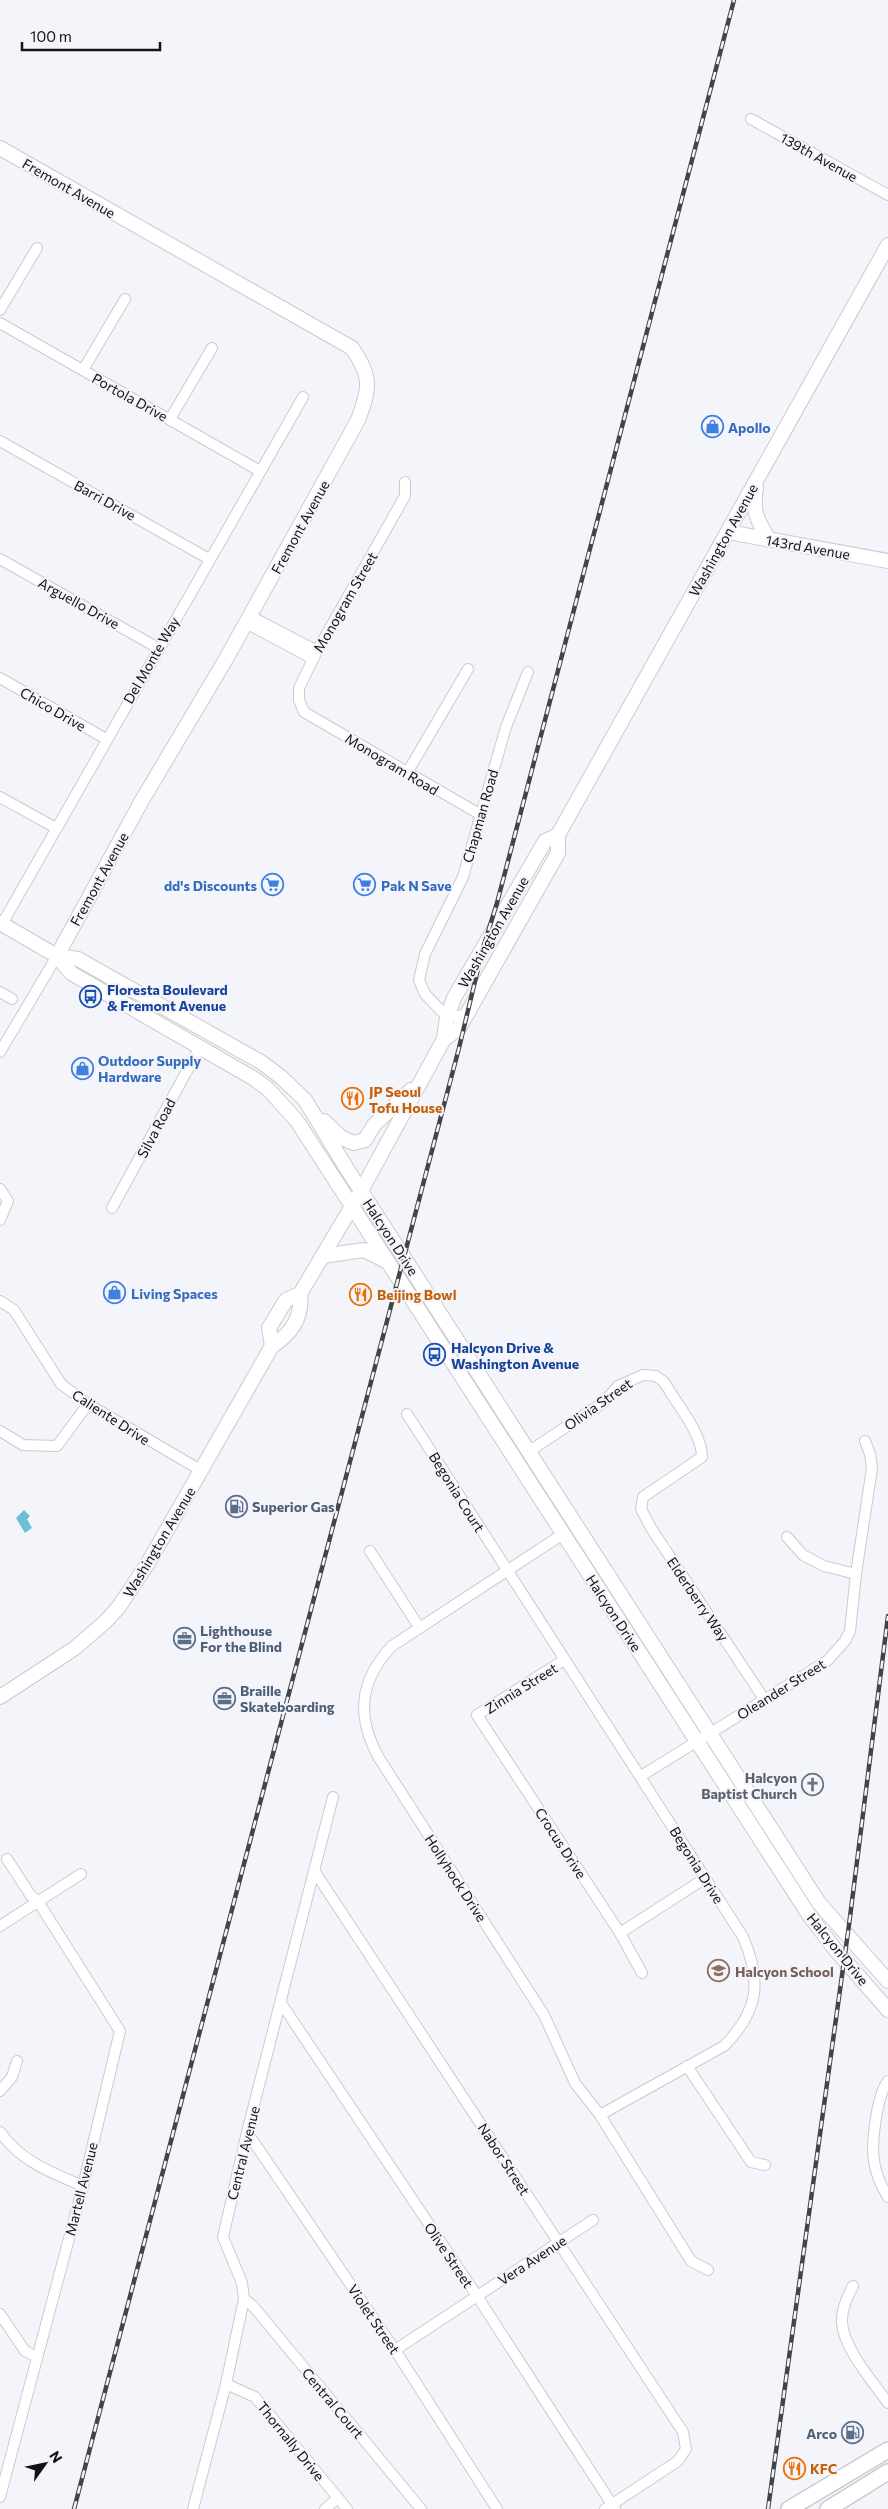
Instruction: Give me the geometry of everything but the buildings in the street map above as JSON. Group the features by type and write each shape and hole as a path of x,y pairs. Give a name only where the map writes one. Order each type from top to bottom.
{"main road":[{"name":"Fremont Avenue","path":"0,148 352,348 365,367 368,394 358,420 248,620 141,802 57,956"},
{"name":"Washington Avenue","path":"444,1039 459,1028 558,853 558,835 888,245"},
{"path":"758,477 754,503 757,520 769,540"},
{"name":"143rd Avenue","path":"728,532 888,561"},
{"name":"Washington Avenue","path":"0,1697 75,1648 105,1622 118,1608 148,1563 272,1346 269,1328 286,1300 300,1294 361,1191 444,1039 447,1017 454,998 545,841 558,835"},
{"path":"1,924 57,956 78,959 253,1057 293,1086 332,1130 342,1138 354,1143 365,1140 374,1125 421,1080"},
{"name":"Halcyon Drive","path":"57,956 71,973 254,1078 268,1089 289,1111 352,1205 809,1915 888,2010"},
{"name":"Halcyon Drive","path":"305,1100 528,1452 819,1903 888,1981"},
{"path":"322,1256 364,1250 388,1262"},
{"path":"765,1848 792,1861"},
{"path":"789,2509 888,2450"},
{"path":"828,2509 888,2472"}],"street":[{"name":"139th Avenue","path":"750,119 888,195"},
{"path":"0,310 37,248"},
{"path":"83,370 125,300"},
{"name":"Portola Drive","path":"0,323 260,471"},
{"path":"170,419 212,348"},
{"name":"Del Monte Way","path":"1,924 302,397"},
{"name":"Barri Drive","path":"0,441 209,559"},
{"name":"Monogram Street","path":"304,712 299,700 299,688 315,655 406,496 405,482"},
{"name":"Arguello Drive","path":"0,558 158,648"},
{"path":"248,620 315,655"},
{"path":"407,773 468,668"},
{"name":"Chapman Road","path":"447,1017 425,994 420,980 425,954 463,877 506,727 528,672"},
{"name":"Chico Drive","path":"0,678 106,739"},
{"name":"Monogram Road","path":"304,712 481,815"},
{"path":"0,797 56,828"},
{"name":"Fremont Avenue","path":"0,1052 57,956"},
{"path":"0,992 12,999"},
{"path":"447,1017 466,1015"},
{"name":"Silva Road","path":"112,1208 200,1047"},
{"path":"0,1189 8,1201 0,1220"},
{"name":"Caliente Drive","path":"0,1301 14,1310 61,1384 88,1404 202,1471"},
{"name":"Olivia Street","path":"528,1452 604,1402 618,1386 643,1375 656,1376 664,1382 697,1436 702,1448 702,1457 643,1497"},
{"path":"0,1431 23,1445 57,1446 88,1404"},
{"name":"Begonia Court","path":"408,1414 507,1571"},
{"name":"Oleander Street","path":"642,1776 827,1660 845,1641 850,1631 856,1574 872,1468 870,1454 865,1441"},
{"name":"Elderberry Way","path":"643,1497 641,1509 651,1528 764,1699"},
{"name":"Hollyhock Drive","path":"563,1534 392,1646 372,1671 367,1684 364,1711 371,1743 544,2015 566,2066 600,2115 691,2260 708,2270"},
{"path":"787,1537 802,1555 824,1566 856,1574"},
{"path":"370,1551 419,1627"},
{"name":"Begonia Drive","path":"507,1571 642,1776 704,1879 743,1936 753,1959 755,1988 749,2014 738,2032 724,2046 600,2115"},
{"name":"Zinnia Street","path":"477,1715 564,1660"},
{"name":"Crocus Drive","path":"477,1715 620,1932 642,1973"},
{"name":"Central Avenue","path":"193,2509 226,2384 244,2299 242,2283 223,2237 247,2132 333,1797"},
{"name":"Martell Avenue","path":"0,2497 2,2480 83,2186 120,2031 37,1900 31,1896 7,1860"},
{"name":"Nabor Street","path":"315,1872 560,2242 683,2432 686,2448 678,2461 611,2507"},
{"path":"0,1926 37,1900 82,1874"},
{"path":"620,1932 704,1879"},
{"name":"Olive Street","path":"281,2003 477,2296 611,2507"},
{"path":"0,2091 12,2077 17,2061"},
{"path":"687,2066 751,2162 765,2165"},
{"path":"888,2080 880,2097 873,2152 873,2160 881,2187 888,2197"},
{"path":"0,2132 11,2147 38,2167 83,2186"},
{"name":"Violet Street","path":"247,2132 395,2350 497,2509"},
{"name":"Vera Avenue","path":"395,2350 593,2220"},
{"path":"853,2286 844,2307 842,2321 844,2334 849,2346 888,2403"},
{"name":"Central Court","path":"244,2299 252,2306 421,2509"},
{"path":"0,2314 25,2351 37,2357"},
{"name":"Thornally Drive","path":"226,2384 255,2397 347,2509"},
{"path":"325,2509 338,2498"}],"water":[{"path":"24,1510 30,1516 27,1519 32,1528 25,1533 16,1518"}],"railway":[{"path":"74,2509 459,1048 483,948 497,903 734,0"},
{"path":"768,2509 849,1925 888,1616"}],"place":[{"name":"Apollo","path":"712,427"},
{"name":"dd's Discounts","path":"273,885"},
{"name":"Pak N Save","path":"365,885"},
{"name":"Floresta Boulevard & Fremont Avenue","path":"91,997"},
{"name":"Outdoor Supply Hardware","path":"82,1068"},
{"name":"JP Seoul Tofu House","path":"353,1099"},
{"name":"Living Spaces","path":"115,1293"},
{"name":"Beijing Bowl","path":"361,1294"},
{"name":"Halcyon Drive & Washington Avenue","path":"435,1355"},
{"name":"Superior Gas","path":"236,1506"},
{"name":"Lighthouse For the Blind","path":"184,1638"},
{"name":"Braille Skateboarding","path":"224,1698"},
{"name":"Halcyon Baptist Church","path":"813,1785"},
{"name":"Halcyon School","path":"719,1971"},
{"name":"Arco","path":"853,2433"},
{"name":"KFC","path":"794,2468"}]}
